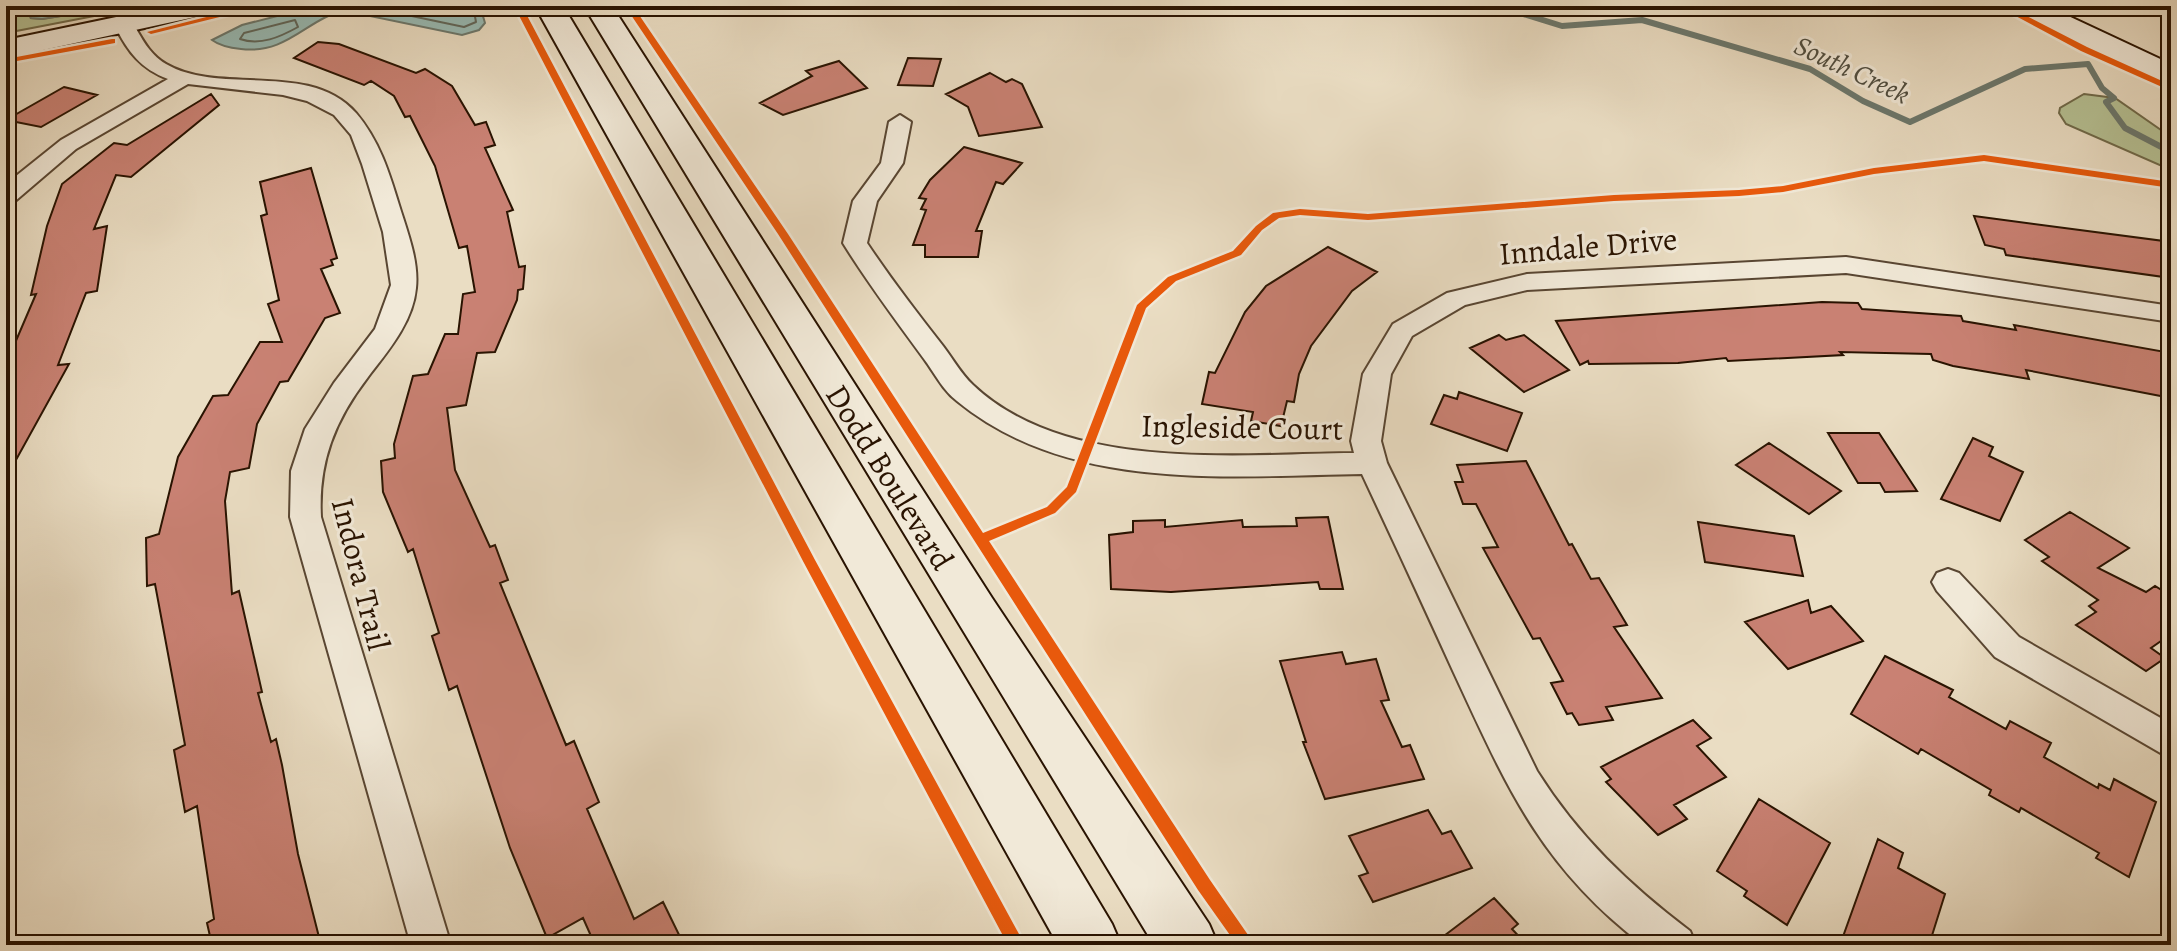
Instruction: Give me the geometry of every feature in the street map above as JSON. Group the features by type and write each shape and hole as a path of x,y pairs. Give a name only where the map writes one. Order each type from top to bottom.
{"main road":[{"path":"6,49 209,6"},
{"name":"Dodd Boulevard","path":"549,6 1091,945"},
{"path":"581,6 603,37 611,25"},
{"path":"2024,6 2171,75"},
{"path":"2065,6 2171,56"},
{"name":"Dodd Boulevard","path":"611,25 773,291 1188,945"}],"street":[{"name":"Indora Trail","path":"125,26 140,53 158,66 186,77 286,89 313,97 348,117 362,135 402,256 404,286 395,315 381,341 327,413 310,452 302,502 310,542 431,945"},
{"path":"6,197 34,170 76,139 186,77"},
{"name":"Ingleside Court","path":"900,122 892,163 865,201 855,243 884,289 965,394 1020,429 1107,459 1187,463 1372,463"},
{"name":"Inndale Drive","path":"1676,945 1607,892 1543,816 1524,783 1372,463 1366,441 1377,374 1402,330 1456,299 1527,282 1846,265 2171,314"},
{"path":"1948,582 2007,647 2171,743"}],"green space":[{"path":"6,6 35,6 31,18 42,19 123,6 146,6 6,33"},
{"path":"2084,94 2115,98 2171,137 2171,170 2066,124 2059,113 2060,108"}],"water":[{"path":"35,6 123,6 42,19 31,18 28,14"},
{"path":"316,6 480,6 485,23 479,30 462,35 346,11 321,19 273,46 241,49 212,40 242,25"}],"building":[{"path":"318,42 339,44 416,73 425,69 452,86 475,125 486,122 495,145 485,148 513,210 507,212 519,267 525,266 523,289 518,290 517,300 495,352 477,353 466,405 447,408 455,470 490,547 495,545 508,580 500,583 566,745 574,741 599,802 587,809 634,919 663,902 684,945 595,945 583,918 547,938 510,848 457,686 449,690 432,636 439,633 413,549 408,552 383,492 381,461 395,458 394,444 413,376 428,374 445,334 458,334 463,294 475,292 467,246 459,248 435,166 410,116 405,117 394,96 371,81 364,85 294,58"},
{"path":"908,58 941,59 933,86 898,85"},
{"path":"839,61 867,88 783,115 760,103 812,76 806,71"},
{"path":"990,73 1006,82 1012,79 1022,84 1042,127 979,136 968,107 946,94"},
{"path":"64,87 97,95 41,127 6,120"},
{"path":"211,94 219,105 131,177 116,175 94,229 107,226 97,291 86,293 58,365 69,364 6,478 6,364 36,294 31,295 47,226 62,184 114,143 127,145"},
{"path":"964,147 1022,163 1003,184 996,182 976,231 982,231 978,257 925,257 925,245 913,245 926,210 921,209 926,199 919,198 930,180"},
{"path":"311,168 337,258 331,260 333,265 321,269 340,313 325,318 288,381 280,382 257,424 249,468 230,472 225,501 232,594 239,591 262,692 258,693 271,742 276,739 298,854 321,945 212,945 207,923 214,919 197,806 185,812 174,750 185,745 155,584 147,586 146,538 159,534 178,457 213,396 228,395 260,342 282,342 268,304 279,300 261,216 267,214 260,182"},
{"path":"1974,216 2171,242 2171,278 2006,255 2004,249 1985,245"},
{"path":"1328,247 1377,272 1352,291 1311,346 1299,374 1294,402 1287,401 1281,426 1251,421 1253,412 1202,404 1209,372 1215,373 1245,312 1266,286"},
{"path":"1822,302 1858,303 1862,309 1961,316 1963,321 2016,330 2014,325 2171,353 2171,398 2026,370 2029,379 1953,366 1933,360 1931,354 1840,352 1843,355 1728,361 1726,358 1678,363 1589,364 1588,361 1580,365 1556,321"},
{"path":"1499,335 1506,340 1524,335 1569,370 1524,392 1470,348"},
{"path":"1459,392 1522,413 1507,451 1431,424 1444,395 1457,399"},
{"path":"1828,433 1879,433 1917,491 1885,492 1880,483 1858,483"},
{"path":"1973,438 1993,447 1989,456 2023,472 2000,521 1941,499"},
{"path":"1769,443 1841,491 1809,514 1736,465"},
{"path":"1526,461 1569,545 1572,544 1591,579 1599,578 1627,625 1614,627 1662,698 1606,707 1613,720 1579,725 1572,713 1567,714 1551,683 1563,681 1540,638 1533,639 1483,548 1498,547 1476,504 1463,504 1455,482 1463,482 1457,465"},
{"path":"2070,512 2129,548 2098,568 2146,592 2155,586 2171,596 2171,634 2151,648 2165,658 2146,671 2076,625 2096,612 2089,606 2098,600 2042,561 2049,557 2025,540"},
{"path":"1328,517 1343,589 1320,589 1318,582 1171,592 1111,589 1109,535 1133,532 1133,521 1165,520 1165,527 1242,520 1243,527 1297,526 1296,518"},
{"path":"1698,522 1794,536 1803,576 1705,562"},
{"path":"1808,600 1811,613 1831,606 1863,641 1788,669 1745,622"},
{"path":"1342,652 1346,664 1376,659 1389,700 1381,701 1402,747 1410,745 1424,779 1325,799 1303,742 1306,742 1280,661"},
{"path":"1885,656 1953,690 1949,697 2006,729 2010,721 2051,743 2044,757 2098,788 2099,784 2110,790 2114,779 2156,802 2129,877 2096,858 2099,853 2021,808 2019,812 1989,795 1991,790 1921,749 1918,754 1851,714"},
{"path":"1693,720 1711,738 1697,746 1726,777 1674,805 1687,819 1658,835 1606,782 1611,779 1601,767"},
{"path":"1759,799 1830,843 1787,925 1744,896 1747,891 1717,871"},
{"path":"1428,810 1442,834 1451,831 1472,868 1373,902 1359,876 1368,873 1349,836"},
{"path":"1878,839 1903,853 1898,868 1945,894 1929,945 1840,945"},
{"path":"1494,898 1518,924 1512,929 1527,945 1432,945"}],"waterway":[{"name":"South Creek","path":"1498,6 1562,26 1642,20 1810,69 1863,101 1910,122 2025,69 2088,64 2102,88 2114,98 2106,102 2125,128 2171,152"},
{"name":"South Creek","path":"2167,31 2171,32"}],"cycle path":[{"path":"151,32 260,6"},
{"path":"518,6 810,563 1017,945"},
{"path":"629,6 783,234 1204,885 1247,945"},
{"path":"2001,6 2084,49 2171,88"},
{"path":"6,61 112,41"},
{"path":"981,539 1051,510 1072,489 1141,307 1172,279 1237,253 1259,228 1276,215 1300,212 1368,217 1614,198 1739,193 1783,189 1874,171 1984,158 2171,185"}]}
